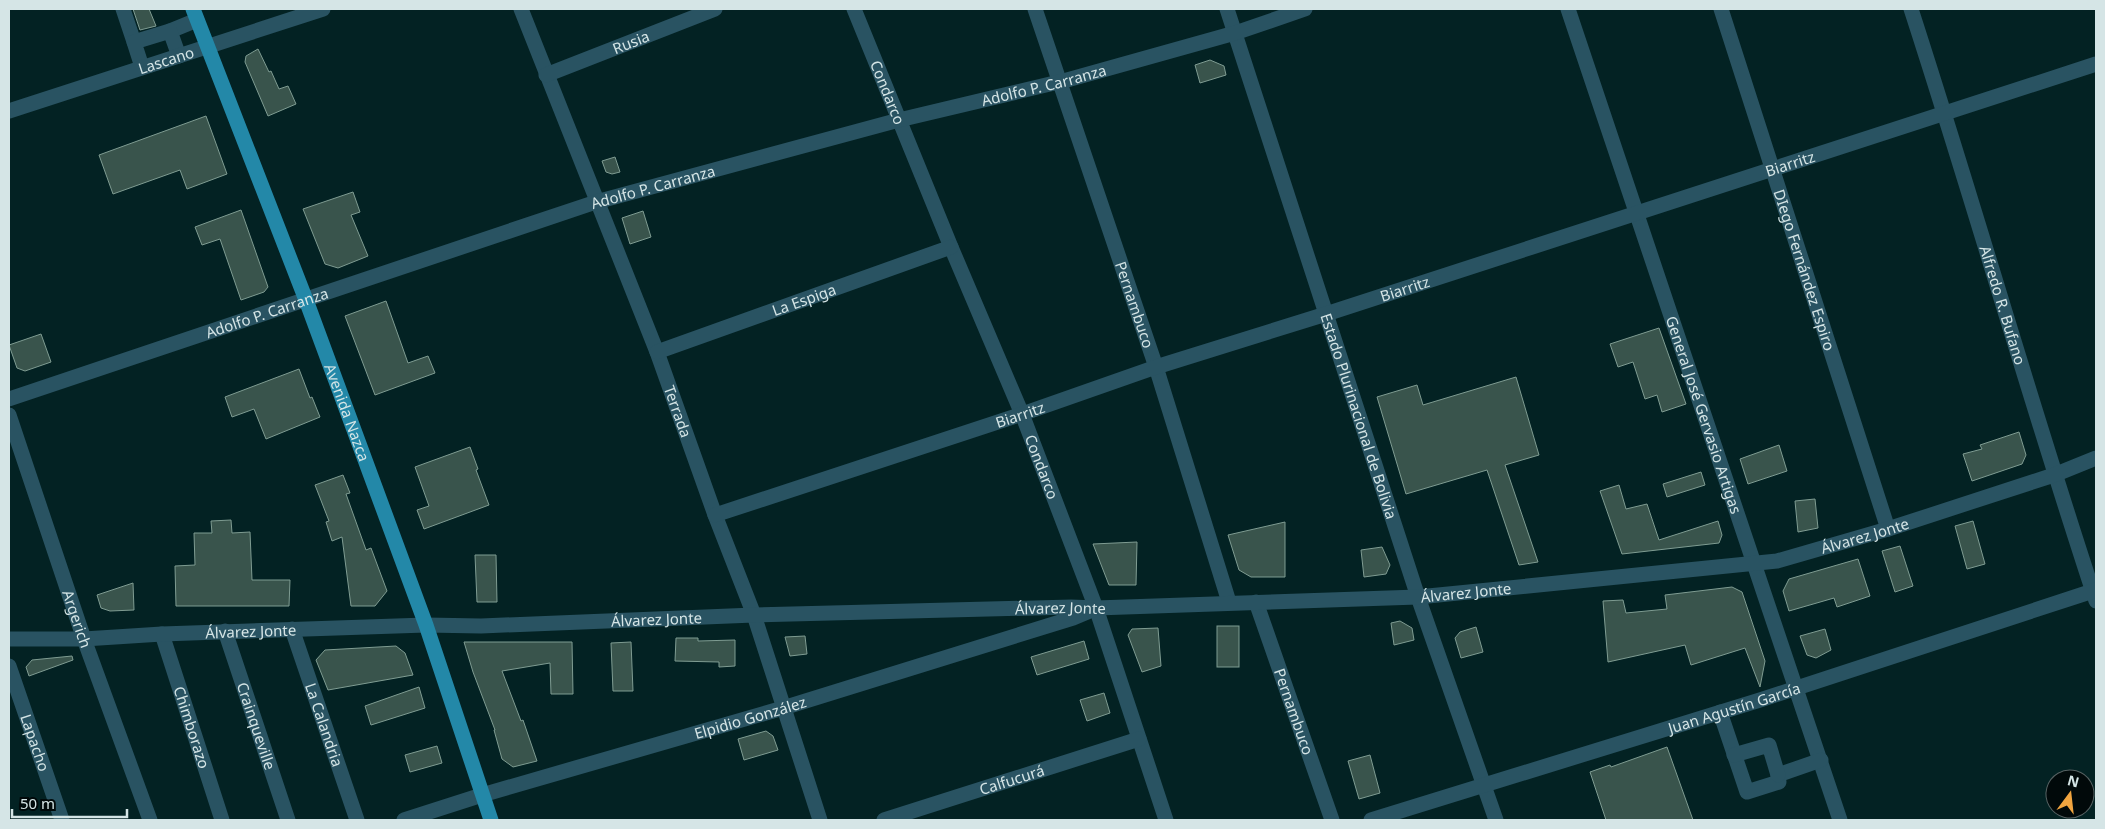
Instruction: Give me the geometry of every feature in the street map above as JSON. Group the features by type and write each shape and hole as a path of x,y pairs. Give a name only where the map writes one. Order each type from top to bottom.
{"main road":[{"name":"Avenida Nazca","path":"195,14 306,300 426,625 491,820"}],"street":[{"path":"123,9 142,67"},
{"name":"Lascano","path":"9,111 324,9"},
{"name":"Terrada","path":"521,9 596,202 658,352 715,516 754,615 820,820"},
{"name":"Rusia","path":"546,75 715,9"},
{"name":"Condarco","path":"854,9 951,247 1022,414 1096,608 1166,820"},
{"name":"Pernambuco","path":"1035,9 1156,367 1229,602"},
{"name":"Estado Plurinacional de Bolivia","path":"1227,9 1418,597 1496,820"},
{"name":"Adolfo P. Carranza","path":"9,399 596,202 899,120 1059,82 1235,34 1305,9"},
{"name":"General José Gervasio Artigas","path":"1568,9 1840,820"},
{"name":"DIego Fernández Espiro","path":"1721,9 1888,530"},
{"name":"Alfredo R. Bufano","path":"1911,9 1945,114 2054,475 2095,594"},
{"path":"134,42 170,30 195,14"},
{"path":"170,30 178,56"},
{"name":"Biarritz","path":"715,516 1022,414 1156,367 1326,314 2096,64"},
{"name":"La Espiga","path":"658,352 951,247"},
{"name":"Argerich","path":"9,416 84,639 150,820"},
{"name":"Álvarez Jonte","path":"9,640 84,639 225,631 426,625 481,626 754,615 1096,608 1418,597 1754,564 1787,559 1888,530 2054,475 2096,458"},
{"name":"Juan Agustín García","path":"1371,820 2095,594"},
{"name":"Pernambuco","path":"1256,602 1332,820"},
{"name":"Elpidio González","path":"404,820 482,795 783,708 1073,618 1096,608"},
{"name":"La Calandria","path":"292,629 357,820"},
{"name":"Crainqueville","path":"225,631 288,820"},
{"name":"Chimborazo","path":"162,634 222,820"},
{"name":"Lapacho","path":"9,666 62,820"},
{"path":"1720,712 1734,755 1747,792 1780,782 1769,745 1734,755"},
{"name":"Calfucurá","path":"884,820 1140,739"},
{"path":"1778,774 1821,760"}],"building":[{"path":"133,9 149,9 156,26 140,30"},
{"path":"258,49 279,89 288,86 296,104 268,116 245,62 246,56"},
{"path":"1210,60 1224,66 1226,75 1200,83 1195,65"},
{"path":"206,116 227,174 187,189 180,170 113,194 99,155"},
{"path":"615,157 620,172 612,174 606,172 602,161"},
{"path":"353,192 360,212 351,215 368,256 338,268 325,264 303,209"},
{"path":"241,210 268,287 264,292 241,300 220,239 202,245 195,227"},
{"path":"643,211 651,237 630,244 622,218"},
{"path":"386,301 408,363 428,356 435,373 375,395 345,316"},
{"path":"1659,328 1686,404 1662,412 1657,395 1645,399 1633,362 1618,367 1610,344"},
{"path":"41,334 51,362 25,371 17,368 9,345"},
{"path":"299,369 310,398 312,397 320,417 266,439 254,409 232,417 225,397"},
{"path":"1516,377 1539,455 1505,465 1538,562 1519,565 1487,470 1406,494 1377,397 1417,385 1423,405"},
{"path":"2019,432 2026,455 2022,464 1972,481 1963,454 1982,449 1980,445"},
{"path":"1779,445 1787,471 1748,484 1740,459"},
{"path":"470,447 489,505 424,529 417,510 429,506 415,467"},
{"path":"1701,472 1705,485 1667,497 1663,484"},
{"path":"343,475 350,493 346,494 366,550 371,548 387,591 375,606 351,606 342,537 332,541 326,522 329,521 315,485"},
{"path":"1619,485 1626,509 1647,504 1659,540 1718,521 1722,535 1719,543 1622,554 1600,491"},
{"path":"1815,499 1818,528 1798,532 1795,501"},
{"path":"231,520 232,533 250,532 252,580 290,580 289,606 176,606 175,566 195,565 194,533 212,533 211,521"},
{"path":"1973,521 1985,564 1967,569 1955,526"},
{"path":"1285,522 1285,577 1251,577 1239,570 1228,535"},
{"path":"1137,542 1136,585 1109,585 1093,544"},
{"path":"1900,546 1913,586 1895,592 1882,551"},
{"path":"1382,547 1390,565 1386,574 1364,577 1361,550"},
{"path":"475,555 496,555 497,602 477,602"},
{"path":"1858,559 1870,596 1837,607 1834,598 1789,611 1783,591 1789,579"},
{"path":"133,583 134,610 110,611 101,608 97,595"},
{"path":"1732,587 1742,592 1765,661 1760,687 1745,648 1691,665 1685,645 1608,662 1603,601 1623,600 1626,613 1667,609 1665,595"},
{"path":"1400,621 1412,628 1414,640 1394,645 1391,623"},
{"path":"1217,626 1239,626 1239,667 1217,667"},
{"path":"1476,627 1483,652 1461,658 1455,638 1460,632"},
{"path":"1158,628 1161,666 1142,672 1128,635 1132,629"},
{"path":"1825,629 1831,650 1816,658 1807,655 1800,636"},
{"path":"805,636 807,654 790,656 785,637"},
{"path":"676,638 698,638 698,641 735,640 735,666 719,667 719,662 675,661"},
{"path":"1084,641 1089,659 1037,675 1031,657"},
{"path":"464,642 572,642 573,694 551,694 550,663 502,671 521,721 523,720 537,761 513,767 502,759 495,730"},
{"path":"631,642 633,691 613,691 611,643"},
{"path":"396,646 405,653 413,675 328,690 316,660 325,650"},
{"path":"72,656 73,660 29,676 26,667 32,660"},
{"path":"419,687 425,708 371,725 365,706"},
{"path":"1104,693 1110,713 1087,721 1080,700"},
{"path":"766,731 773,736 778,750 744,760 738,739"},
{"path":"437,746 442,763 410,772 405,755"},
{"path":"1667,747 1693,820 1606,820 1590,772 1610,765 1611,767"},
{"path":"1370,755 1380,793 1359,799 1348,761"}]}
